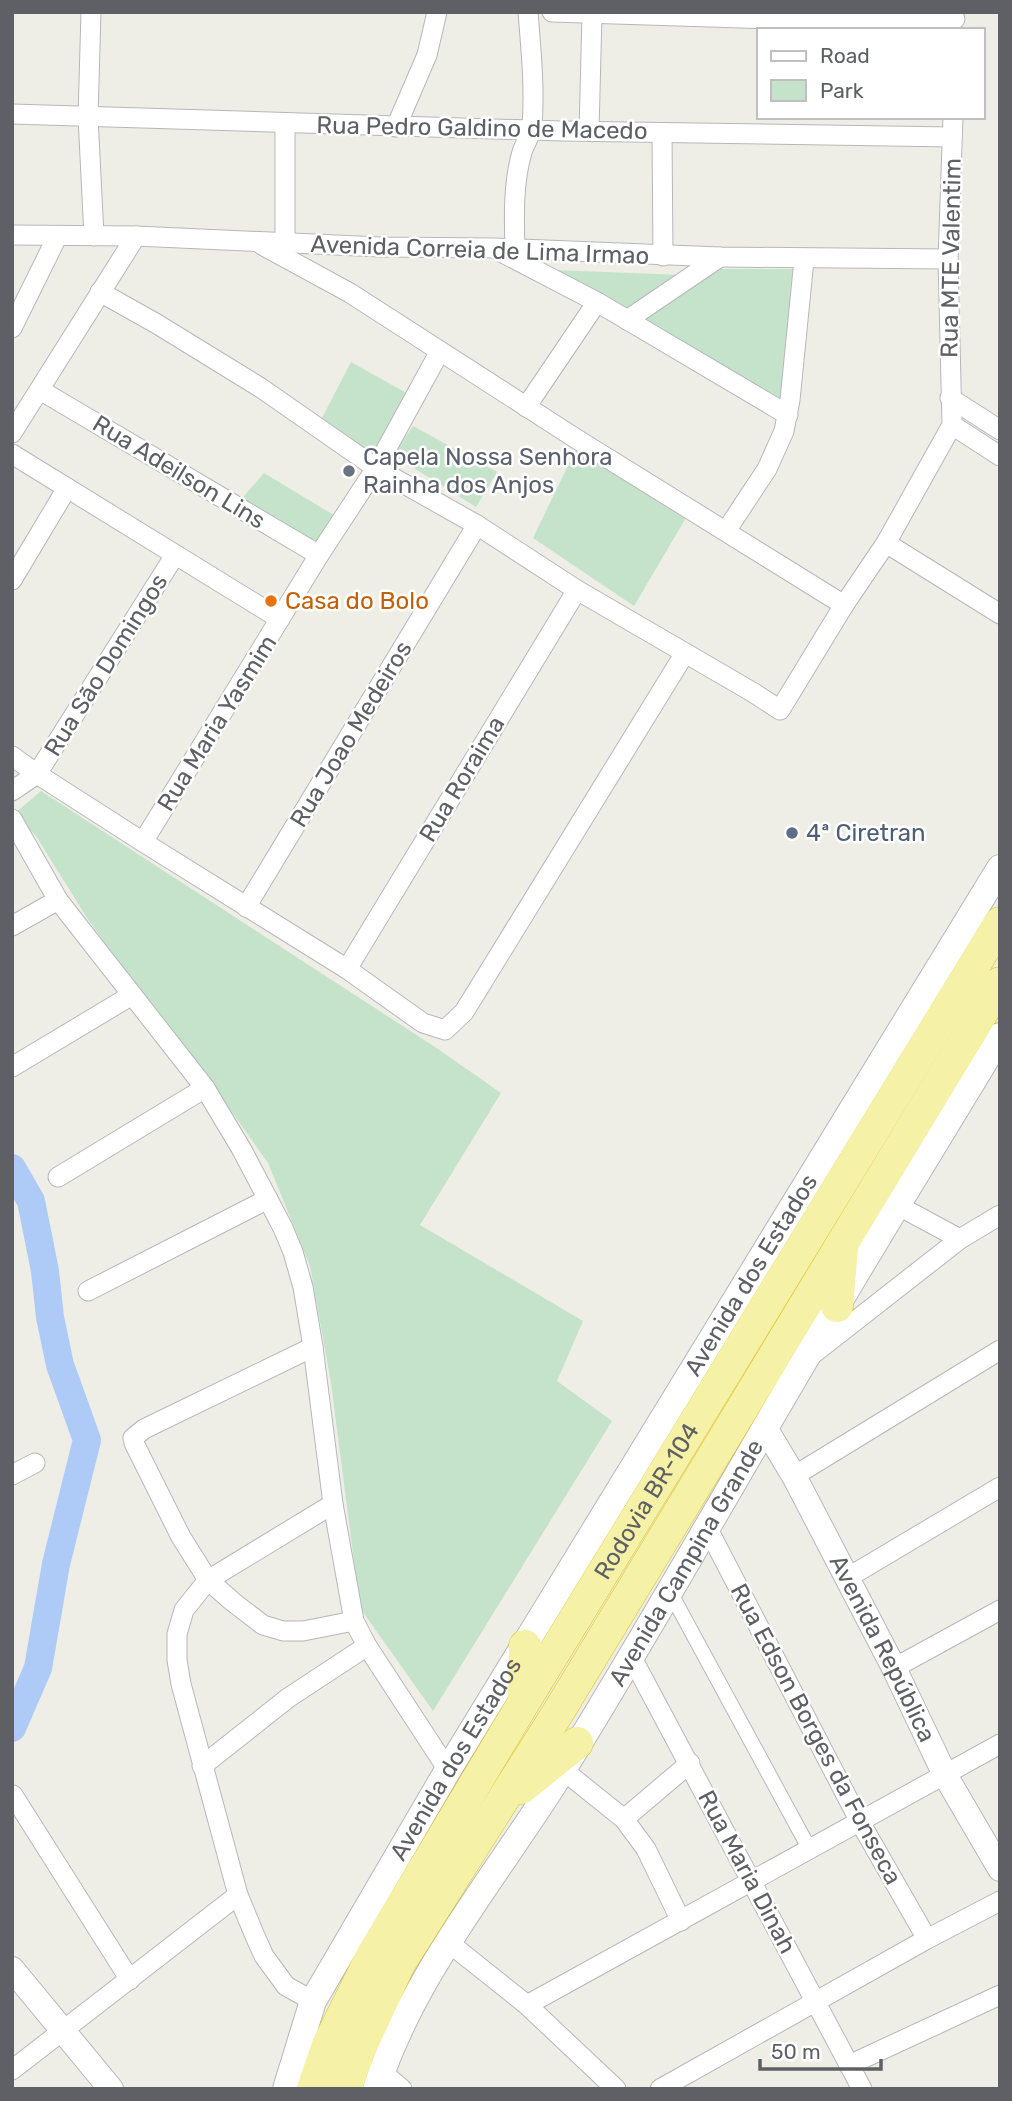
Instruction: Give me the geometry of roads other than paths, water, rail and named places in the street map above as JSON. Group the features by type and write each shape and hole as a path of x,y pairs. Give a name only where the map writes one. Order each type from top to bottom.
{"highway":[{"name":"Rodovia BR-104","path":"313,2089 328,2045 372,1956 1000,923"},
{"name":"Rodovia BR-104","path":"345,2089 360,2048 399,1964 503,1802 1000,983"},
{"path":"837,1306 842,1240"},
{"path":"524,1702 525,1646"},
{"path":"503,1802 570,1757"}],"main road":[{"name":"Avenida dos Estados","path":"286,2089 313,2001 448,1770 1000,868"},
{"name":"Avenida Campina Grande","path":"379,2080 406,2018 448,1942 570,1757 1000,1036"}],"street":[{"path":"91,12 88,117 94,236"},
{"path":"396,127 427,55 437,12"},
{"path":"514,249 513,216 517,181 531,129 528,12"},
{"path":"552,12 955,20"},
{"path":"589,131 592,14"},
{"name":"Rua Pedro Galdino de Macedo","path":"12,114 589,131 952,127"},
{"path":"285,123 285,243"},
{"name":"Rua MTE Valentim","path":"952,127 948,259 952,425"},
{"path":"662,132 663,256"},
{"name":"Avenida Correia de Lima Irmao","path":"12,235 136,236 804,260 948,259"},
{"path":"12,328 57,236"},
{"path":"12,433 136,236"},
{"path":"256,242 351,293 526,407 844,606"},
{"path":"494,248 597,302 788,415"},
{"path":"627,320 720,257"},
{"path":"726,531 778,449 788,415 804,260"},
{"path":"100,292 261,388 376,468 477,525 577,590 780,710 886,543 952,425 1000,456"},
{"path":"526,407 597,302"},
{"name":"Rua Maria Yasmim","path":"143,842 319,555 376,468 440,351"},
{"name":"Rua Adeilson Lins","path":"40,390 319,555"},
{"path":"950,398 1000,430"},
{"path":"12,454 280,619"},
{"path":"12,580 67,488"},
{"name":"Rua Joao Medeiros","path":"246,906 477,525"},
{"path":"886,543 1000,614"},
{"name":"Rua São Domingos","path":"37,774 175,555"},
{"name":"Rua Roraima","path":"347,969 577,590"},
{"path":"12,756 143,842 347,969 423,1023 445,1030 469,1005 685,653"},
{"path":"12,791 37,774"},
{"path":"12,819 58,900 205,1088 242,1150 293,1252 303,1287 313,1347 333,1504 354,1621 367,1646 448,1770"},
{"path":"12,926 58,900"},
{"path":"12,1067 132,995"},
{"path":"58,1177 205,1088"},
{"path":"88,1291 268,1199"},
{"path":"897,1205 960,1239"},
{"path":"804,1361 960,1239 1000,1215"},
{"path":"313,1347 144,1429 133,1438 136,1451 181,1537 208,1580 263,1625 283,1631 303,1631 354,1621"},
{"path":"794,1476 1000,1350"},
{"name":"Avenida República","path":"765,1428 794,1476 894,1668 945,1775 1000,1869"},
{"path":"12,1475 35,1463"},
{"path":"847,1578 1000,1486"},
{"path":"313,2001 286,1986 272,1970 238,1895 181,1684 177,1634 184,1610 208,1580 333,1504"},
{"name":"Rua Edson Borges da Fonseca","path":"708,1529 860,1822 927,1939"},
{"path":"670,1592 810,1850"},
{"path":"894,1668 1000,1610"},
{"path":"202,1766 288,1698 367,1646"},
{"name":"Rua Maria Dinah","path":"631,1656 862,2089"},
{"path":"527,2005 1000,1744"},
{"path":"570,1757 624,1819 646,1849 681,1920"},
{"path":"624,1819 690,1763"},
{"path":"13,1795 130,1980"},
{"path":"12,2070 238,1895"},
{"path":"660,2089 1000,1901"},
{"path":"448,1942 527,2005 616,2089"},
{"path":"12,1969 111,2089"},
{"path":"849,2065 1000,1995"},
{"path":"379,2080 402,2089"}],"waterway":[{"path":"12,1168 31,1201 60,1365 87,1440 56,1564 38,1668 12,1728"}],"place":[{"name":"Capela Nossa Senhora Rainha dos Anjos","path":"349,471"},
{"name":"Casa do Bolo","path":"271,601"},
{"name":"4ª Ciretran","path":"792,833"}]}
